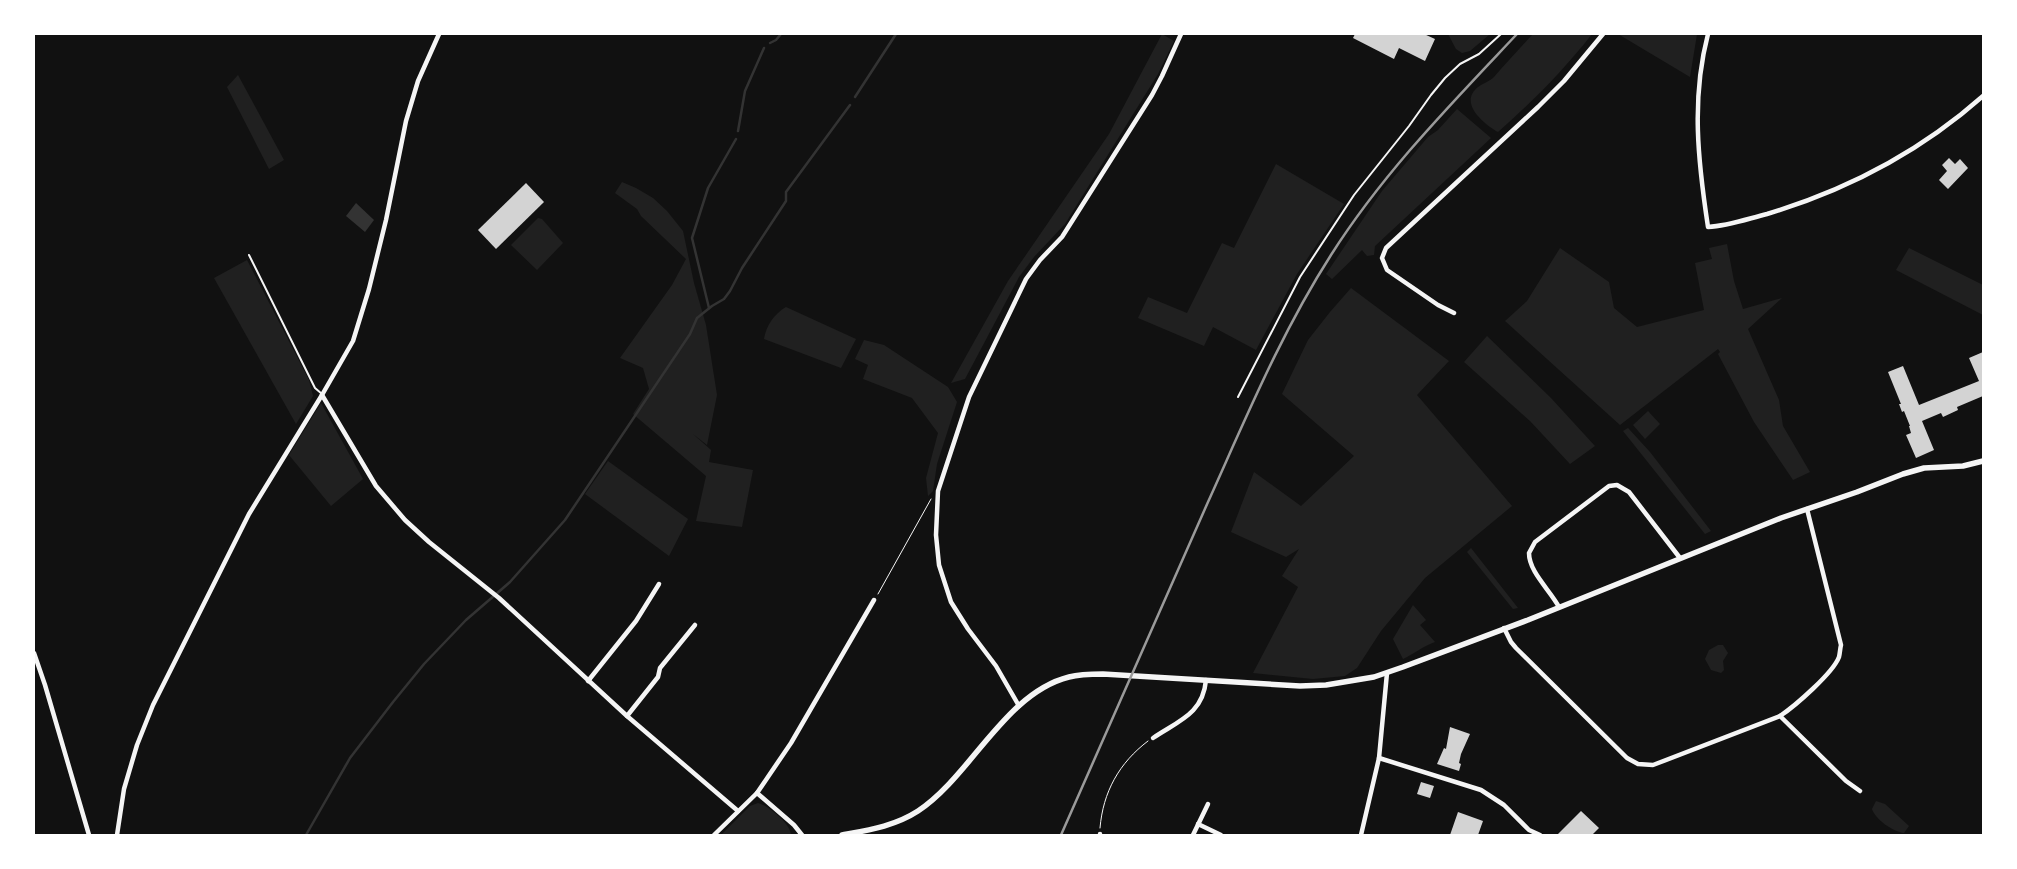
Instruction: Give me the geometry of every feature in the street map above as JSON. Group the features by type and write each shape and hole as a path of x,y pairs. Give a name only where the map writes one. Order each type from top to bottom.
{"street":[{"path":"117,835 124,789 137,745 152,706 248,514 346,356 369,289 386,220 406,122 418,81 439,34"},
{"path":"1019,706 996,666 968,629 951,602 939,565 936,535 938,491 969,397 1026,279 1040,260 1062,238 1152,95 1181,34"},
{"path":"1454,313 1438,306 1387,270 1382,258 1386,248 1544,101 1564,81 1603,34"},
{"path":"1708,34 1702,57 1697,104 1700,175 1708,227 1722,226 1791,207 1830,193 1862,178 1929,138 1983,96"},
{"path":"322,395 386,500 430,542 491,591 627,716 738,811"},
{"path":"842,835 888,826 918,811 943,789 1019,706 1045,686 1070,676 1125,674 1314,686 1387,673 1781,518 1920,468 1963,466 1983,461"},
{"path":"1558,607 1552,594 1532,568 1528,553 1535,542 1609,486 1617,486 1629,492 1680,558"},
{"path":"1504,628 1516,648 1627,758 1638,764 1653,765 1780,716 1795,706 1834,666 1839,656 1841,645 1807,509"},
{"path":"588,681 636,621 658,584"},
{"path":"714,835 757,793 791,743 874,600"},
{"path":"627,716 658,677 660,668 695,625"},
{"path":"34,653 46,685 89,835"},
{"path":"1361,835 1379,758 1387,673"},
{"path":"1153,738 1186,718 1198,706 1204,694 1206,680"},
{"path":"1780,716 1846,781 1860,791"},
{"path":"1379,758 1481,790 1504,805 1528,830 1540,835"},
{"path":"757,793 794,825 802,835"},
{"path":"1193,835 1208,804"},
{"path":"1198,824 1221,835"}],"lane":[{"path":"1238,397 1300,277 1354,195 1446,78 1460,64 1478,54 1502,34"},
{"path":"248,255 315,388 322,395"}],"path":[{"path":"874,600 928,502 938,491"},
{"path":"1100,835 1101,814 1115,776 1132,753 1153,738"}],"shaded area":[{"path":"1162,34 1174,41 1158,74 1065,224 1034,257 1019,277 965,379 951,383 1008,281 1109,134"},
{"path":"1448,34 1490,34 1470,51 1462,53 1456,49"},
{"path":"1533,34 1592,34 1547,85 1498,132 1475,113 1471,100 1473,93 1478,87 1494,77"},
{"path":"1618,34 1697,34 1690,77"},
{"path":"238,75 284,160 269,169 227,87"},
{"path":"1457,109 1491,138 1375,246 1374,255 1367,256 1362,250 1332,279 1326,274 1382,191 1428,137 1438,130"},
{"path":"1276,164 1344,204 1297,274 1256,350 1213,327 1204,346 1138,318 1148,297 1187,313 1222,243 1234,248"},
{"path":"622,182 653,198 667,211 683,231 694,283 706,325 717,395 707,445 693,434 711,450 709,462 753,470 742,527 696,521 706,476 633,414 649,389 643,368 620,358 672,285 686,259 641,216 637,209 615,193"},
{"path":"356,203 374,220 365,232 346,216"},
{"path":"538,218 542,219 563,243 537,270 511,245"},
{"path":"1727,244 1734,281 1743,309 1782,298 1748,329 1779,400 1783,426 1810,472 1793,480 1754,422 1718,354 1720,352 1718,349 1620,425 1505,321 1527,301 1560,248 1609,282 1614,308 1637,327 1704,310 1695,263 1712,259 1709,248"},
{"path":"1909,248 1983,285 1983,315 1896,270"},
{"path":"247,260 309,380 313,396 296,424 214,278"},
{"path":"1351,288 1449,361 1417,395 1512,506 1425,578 1381,631 1357,668 1345,676 1313,679 1253,673 1298,587 1282,576 1299,549 1286,557 1231,532 1254,472 1301,506 1354,456 1282,394 1308,340"},
{"path":"786,307 856,339 841,368 764,339 771,321"},
{"path":"1487,336 1551,398 1595,446 1570,464 1530,421 1464,362"},
{"path":"864,340 884,345 948,387 957,402 937,464 933,491 928,496 926,478 938,433 912,398 863,379 868,365 855,359"},
{"path":"321,403 363,479 331,506 289,455"},
{"path":"1648,411 1660,424 1645,439 1633,425"},
{"path":"1628,428 1650,452 1711,531 1705,534 1623,431"},
{"path":"608,461 688,519 669,556 585,494"},
{"path":"1471,548 1518,608 1513,609 1467,552"},
{"path":"1413,605 1426,620 1420,625 1435,642 1403,659 1393,639"},
{"path":"1718,645 1723,645 1728,653 1723,661 1724,670 1721,673 1711,670 1705,659 1709,650"},
{"path":"1876,801 1885,804 1909,826 1904,833 1890,828 1877,817 1872,809"},
{"path":"758,803 778,816 787,825 791,835 721,835 750,806"}],"building":[{"path":"1355,34 1424,34 1435,39 1425,61 1399,48 1394,59 1353,38"},
{"path":"1949,158 1955,164 1960,159 1968,168 1948,189 1939,180 1947,171 1942,165"},
{"path":"526,183 544,202 496,249 478,230"},
{"path":"1983,352 1983,396 1957,407 1958,410 1943,417 1941,413 1922,421 1934,450 1916,458 1906,435 1911,433 1910,426 1904,411 1902,412 1899,404 1901,404 1888,372 1903,366 1919,405 1979,381 1969,358"},
{"path":"1450,727 1470,734 1461,754 1459,771 1437,764 1444,748 1446,749"},
{"path":"1421,782 1434,786 1430,798 1417,794"},
{"path":"1581,811 1599,828 1592,835 1557,835"},
{"path":"1458,812 1483,821 1478,835 1450,835"}],"waterway":[{"path":"770,43 781,34"},
{"path":"855,97 896,34"},
{"path":"738,131 745,91 764,48"},
{"path":"306,835 350,758 424,664 466,620 510,582 565,520 690,334 697,318 724,299 730,291 742,268 786,201 786,192 850,105"},
{"path":"709,308 692,238 708,188 736,139"}],"railway":[{"path":"1061,835 1250,408 1280,345 1313,285 1351,225 1395,167 1517,34"}]}
